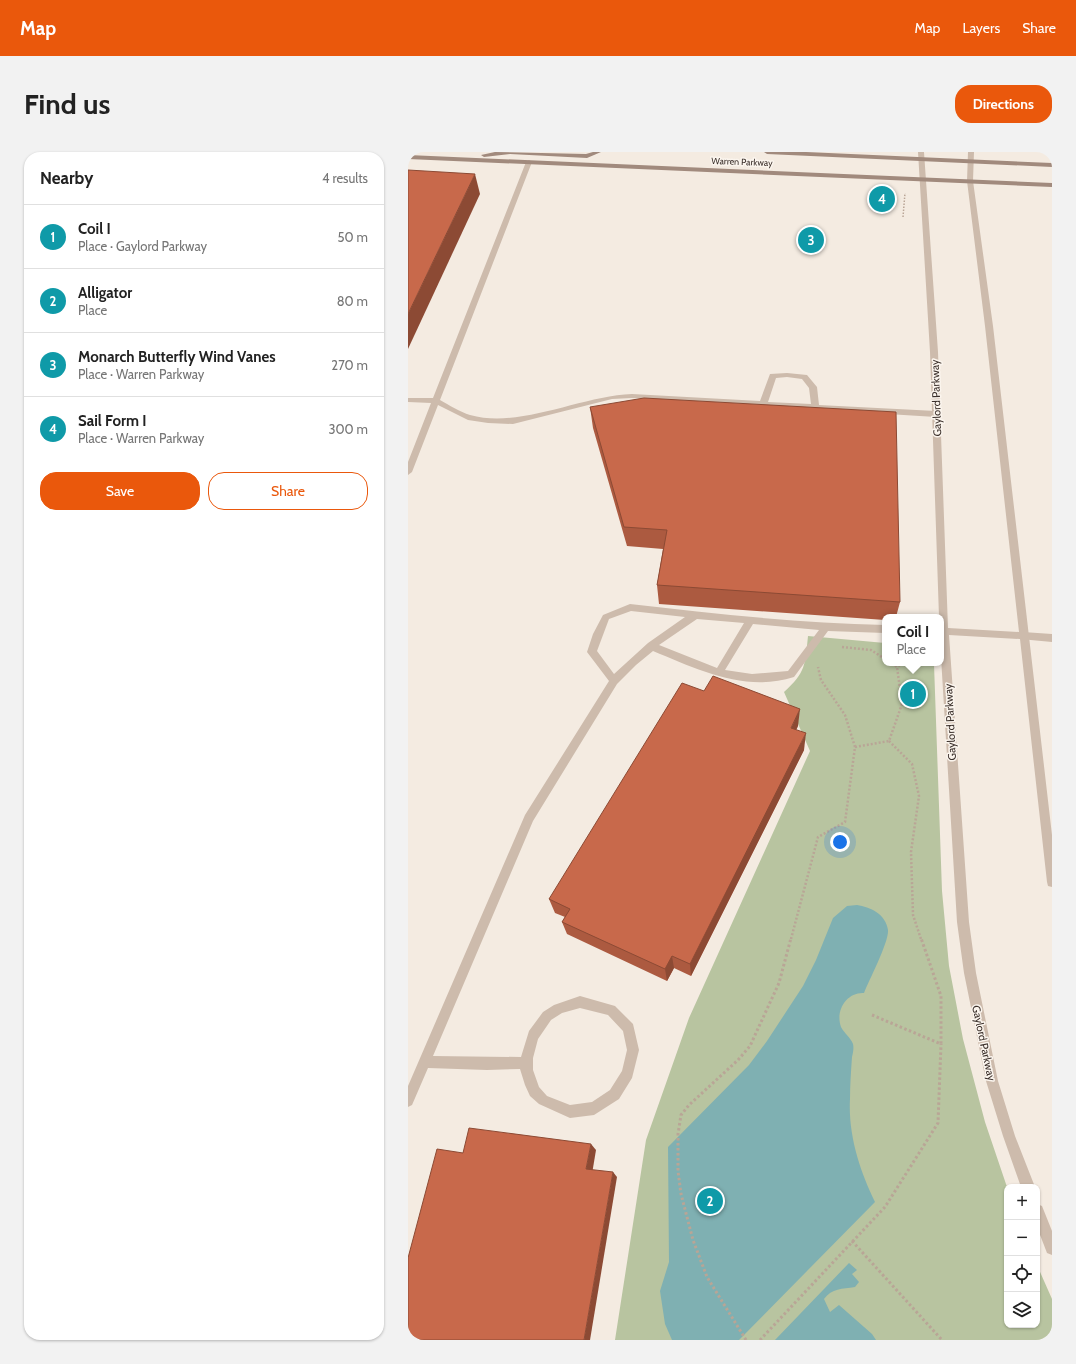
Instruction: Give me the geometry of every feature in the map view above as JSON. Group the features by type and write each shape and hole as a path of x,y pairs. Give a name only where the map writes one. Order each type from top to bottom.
{"main road":[{"path":"458,159 510,152 587,156 598,152"},
{"name":"Warren Parkway","path":"767,152 1052,165"},
{"name":"Warren Parkway","path":"408,157 1052,185"}],"street":[{"name":"Gaylord Parkway","path":"922,152 922,179 928,256 936,414 942,614"},
{"path":"971,152 970,181 989,326 1052,882"},
{"path":"408,472 529,162"},
{"path":"763,404 773,376 787,375 804,377 813,387 815,407"},
{"path":"408,400 435,401 468,417 488,420 513,421 612,397 632,396 936,414"},
{"path":"614,681 592,652 598,634 606,618 630,607 695,615 826,627 882,629"},
{"path":"408,1101 529,818 614,681 651,646 695,615"},
{"path":"719,672 751,620"},
{"path":"651,646 719,672 740,678 767,678 791,674 826,627"},
{"path":"944,631 1052,638"},
{"name":"Gaylord Parkway","path":"944,646 963,922 970,973 992,1081 1009,1136 1027,1184"},
{"path":"580,1002 591,1002 612,1009 623,1020 631,1035 634,1052 631,1070 622,1087 608,1101 590,1110 572,1112 554,1107 539,1096 530,1081 526,1063 528,1045 536,1029 548,1016 563,1006 580,1002"},
{"path":"424,1062 487,1064 526,1063"},
{"path":"1040,1218 1052,1248"}],"path":[{"path":"903,217 905,193"},
{"path":"836,646 872,650 882,657"},
{"path":"746,1340 712,1287 693,1240 681,1194 678,1165 678,1134 682,1115 689,1105 738,1060 750,1046 779,983 818,837 845,822 855,747 845,715 821,680 818,665"},
{"path":"889,741 902,704 897,667"},
{"path":"855,747 889,741"},
{"path":"760,1340 885,1207 938,1123 941,996 913,915 911,852 919,796 912,764 889,741"},
{"path":"872,1015 941,1044"},
{"path":"852,1241 942,1340"}],"green space":[{"path":"808,636 882,643 882,666 934,666 942,891 949,966 963,1039 985,1122 1006,1184 1004,1184 1004,1328 1040,1328 1040,1272 1052,1299 1052,1340 615,1340 646,1140 689,1018 810,751 784,692 797,679 805,661"}],"water":[{"path":"857,905 877,912 887,924 888,930 882,952 864,993 858,993 848,999 844,1003 840,1014 841,1027 851,1040 853,1046 850,1112 853,1139 864,1178 875,1202 739,1340 672,1340 665,1324 660,1291 669,1262 668,1147 749,1065 767,1041 803,986 816,960 833,918 847,906"},
{"path":"849,1263 857,1270 852,1274 859,1282 855,1287 834,1291 827,1295 824,1299 830,1312 839,1305 872,1334 876,1340 775,1340"}],"building":[{"path":"408,170 475,174 408,314"},
{"path":"644,398 896,412 900,602 657,585 667,530 624,527 590,407"},
{"path":"713,676 800,709 791,728 806,733 690,964 672,956 665,969 562,922 570,909 549,899 682,683 704,691"},
{"path":"469,1128 591,1144 586,1169 613,1172 584,1340 408,1340 408,1258 437,1149 463,1153"}],"place":[{"name":"Sail Form I","path":"882,199"},
{"name":"Monarch Butterfly Wind Vanes","path":"811,240"},
{"name":"Coil I","path":"913,694"},
{"name":"Alligator","path":"710,1201"}]}
